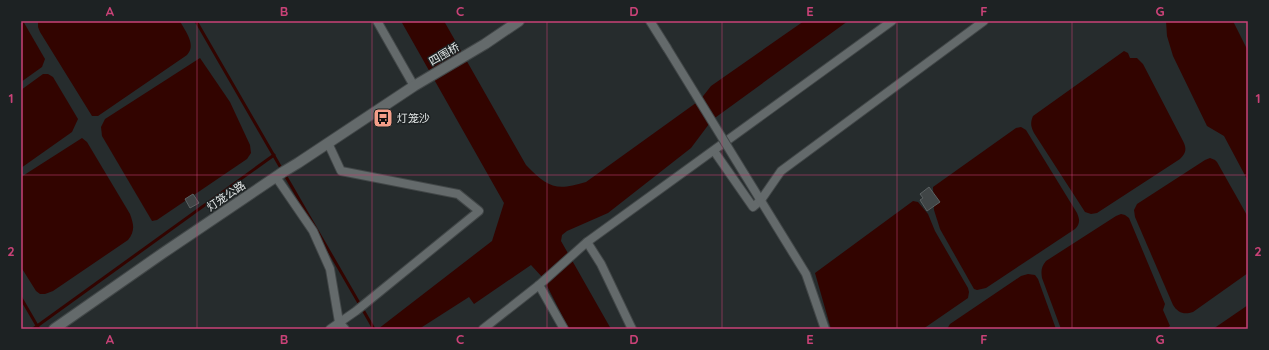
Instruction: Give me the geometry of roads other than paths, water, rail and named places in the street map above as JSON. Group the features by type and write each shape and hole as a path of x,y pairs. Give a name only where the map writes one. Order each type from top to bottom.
{"street":[{"path":"377,21 414,86"},
{"name":"四围桥","path":"414,86 485,44 519,21"},
{"path":"650,21 806,274 825,329"},
{"path":"483,329 539,285 587,242 892,21"},
{"path":"714,150 753,207 761,200 782,171 984,21"},
{"name":"灯笼公路","path":"54,329 280,174 414,86"},
{"path":"328,143 341,171 458,194 479,212 356,311 342,326 330,329"},
{"path":"280,174 314,231 330,269 342,326"},
{"path":"587,242 601,264 632,329"},
{"path":"539,285 564,329"}],"waterway":[{"path":"196,21 374,329"},
{"path":"33,329 274,155"},
{"path":"21,298 39,329"}],"place":[{"name":"灯笼沙","path":"383,118"}]}
